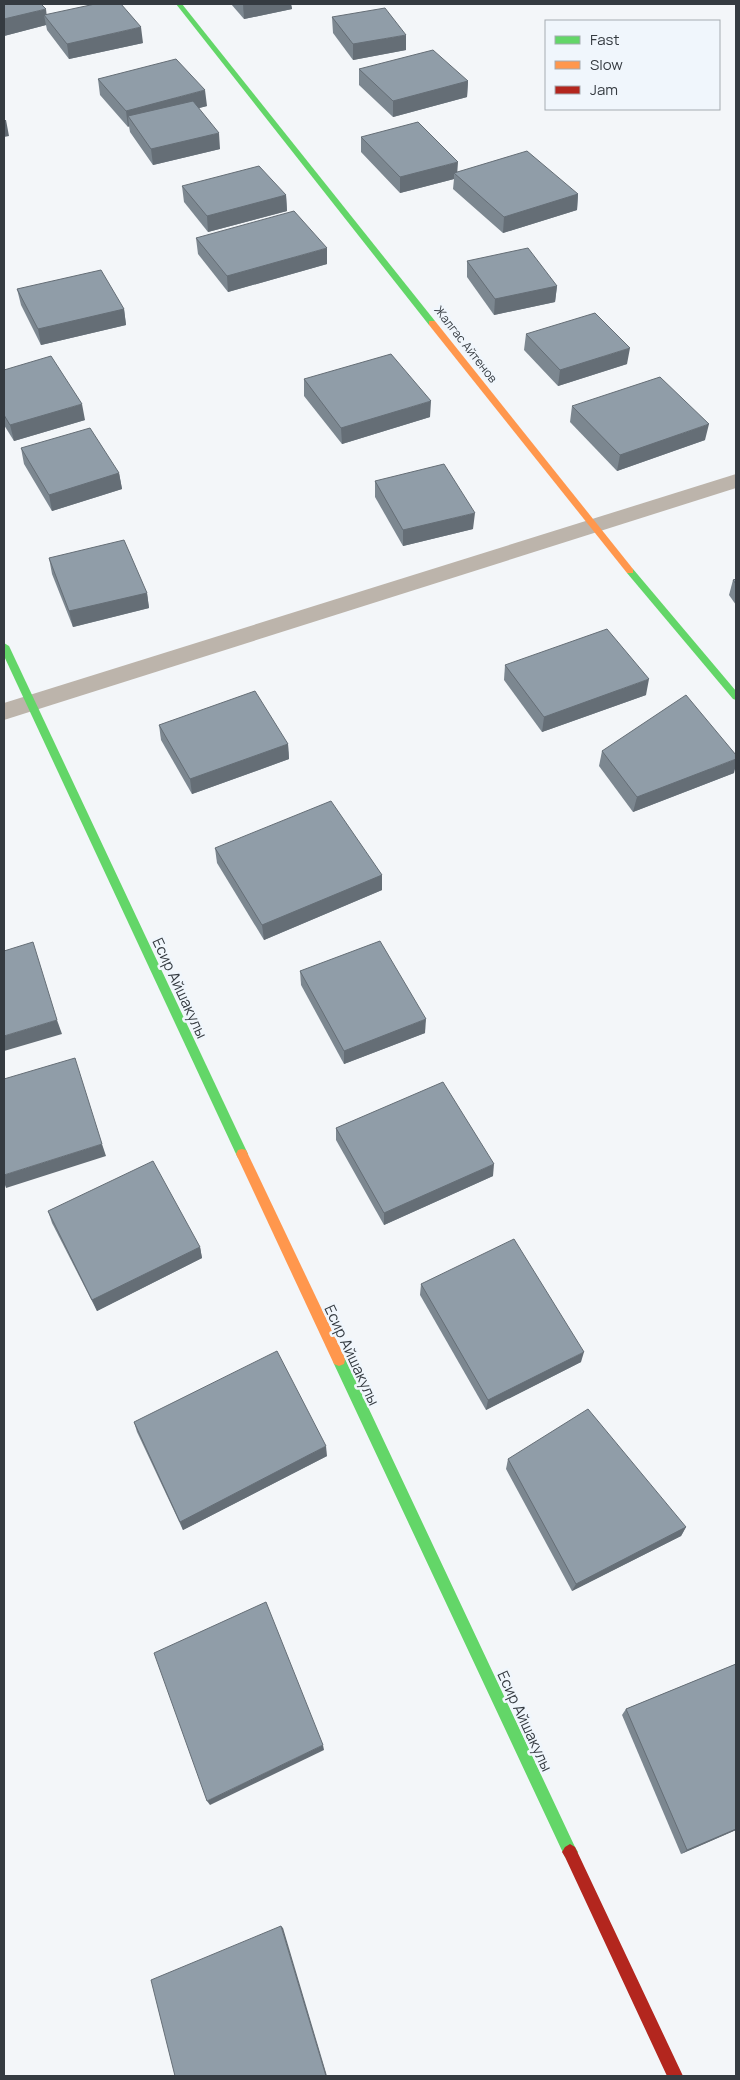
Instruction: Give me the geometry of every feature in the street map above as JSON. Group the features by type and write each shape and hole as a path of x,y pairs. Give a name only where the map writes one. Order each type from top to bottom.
{"street":[{"name":"Жалгас Айтенов","path":"179,4 594,527 736,697"},
{"path":"4,712 736,481"},
{"name":"Есир Айшакулы","path":"4,646 29,704 675,2076"}],"building":[{"path":"4,4 41,4 46,9 4,19"},
{"path":"95,4 121,4 141,27 67,44 44,15"},
{"path":"385,8 406,35 353,44 332,17"},
{"path":"433,50 468,81 393,101 359,69"},
{"path":"176,59 205,90 126,111 98,79"},
{"path":"193,101 219,133 151,149 128,116"},
{"path":"418,122 458,162 400,177 361,137"},
{"path":"527,151 578,194 504,217 454,173"},
{"path":"259,166 286,195 207,216 182,186"},
{"path":"294,211 327,248 227,276 196,238"},
{"path":"528,248 557,286 495,299 467,261"},
{"path":"101,270 124,309 38,329 17,289"},
{"path":"595,313 630,348 560,370 526,334"},
{"path":"391,354 431,401 341,428 304,379"},
{"path":"51,356 82,404 10,425 4,415 4,370"},
{"path":"660,377 709,424 620,455 572,406"},
{"path":"90,428 119,473 49,495 21,448"},
{"path":"444,464 475,513 403,530 375,481"},
{"path":"124,540 147,593 69,611 49,558"},
{"path":"607,629 649,679 544,717 505,665"},
{"path":"255,691 288,744 190,779 159,725"},
{"path":"686,695 736,755 736,759 637,797 602,751"},
{"path":"331,801 382,875 262,925 215,848"},
{"path":"380,941 426,1019 344,1051 300,971"},
{"path":"33,942 57,1020 4,1036 4,951"},
{"path":"75,1058 102,1144 4,1175 4,1079"},
{"path":"443,1082 494,1164 384,1213 336,1128"},
{"path":"153,1161 200,1247 92,1300 48,1211"},
{"path":"514,1239 584,1352 488,1400 421,1284"},
{"path":"277,1351 326,1446 180,1522 134,1422"},
{"path":"588,1409 686,1527 576,1584 508,1459"},
{"path":"266,1602 323,1745 207,1801 154,1653"},
{"path":"736,1664 736,1829 687,1850 626,1709"},
{"path":"281,1926 326,2076 175,2076 151,1980"}],"traffic: fast":[{"path":"179,4 432,323"},
{"path":"630,571 736,697"},
{"path":"4,646 242,1154"},
{"path":"339,1360 570,1852"}],"traffic: slow":[{"path":"432,323 630,571"},
{"path":"242,1154 339,1360"}],"traffic: jam":[{"path":"570,1852 675,2076"}]}
